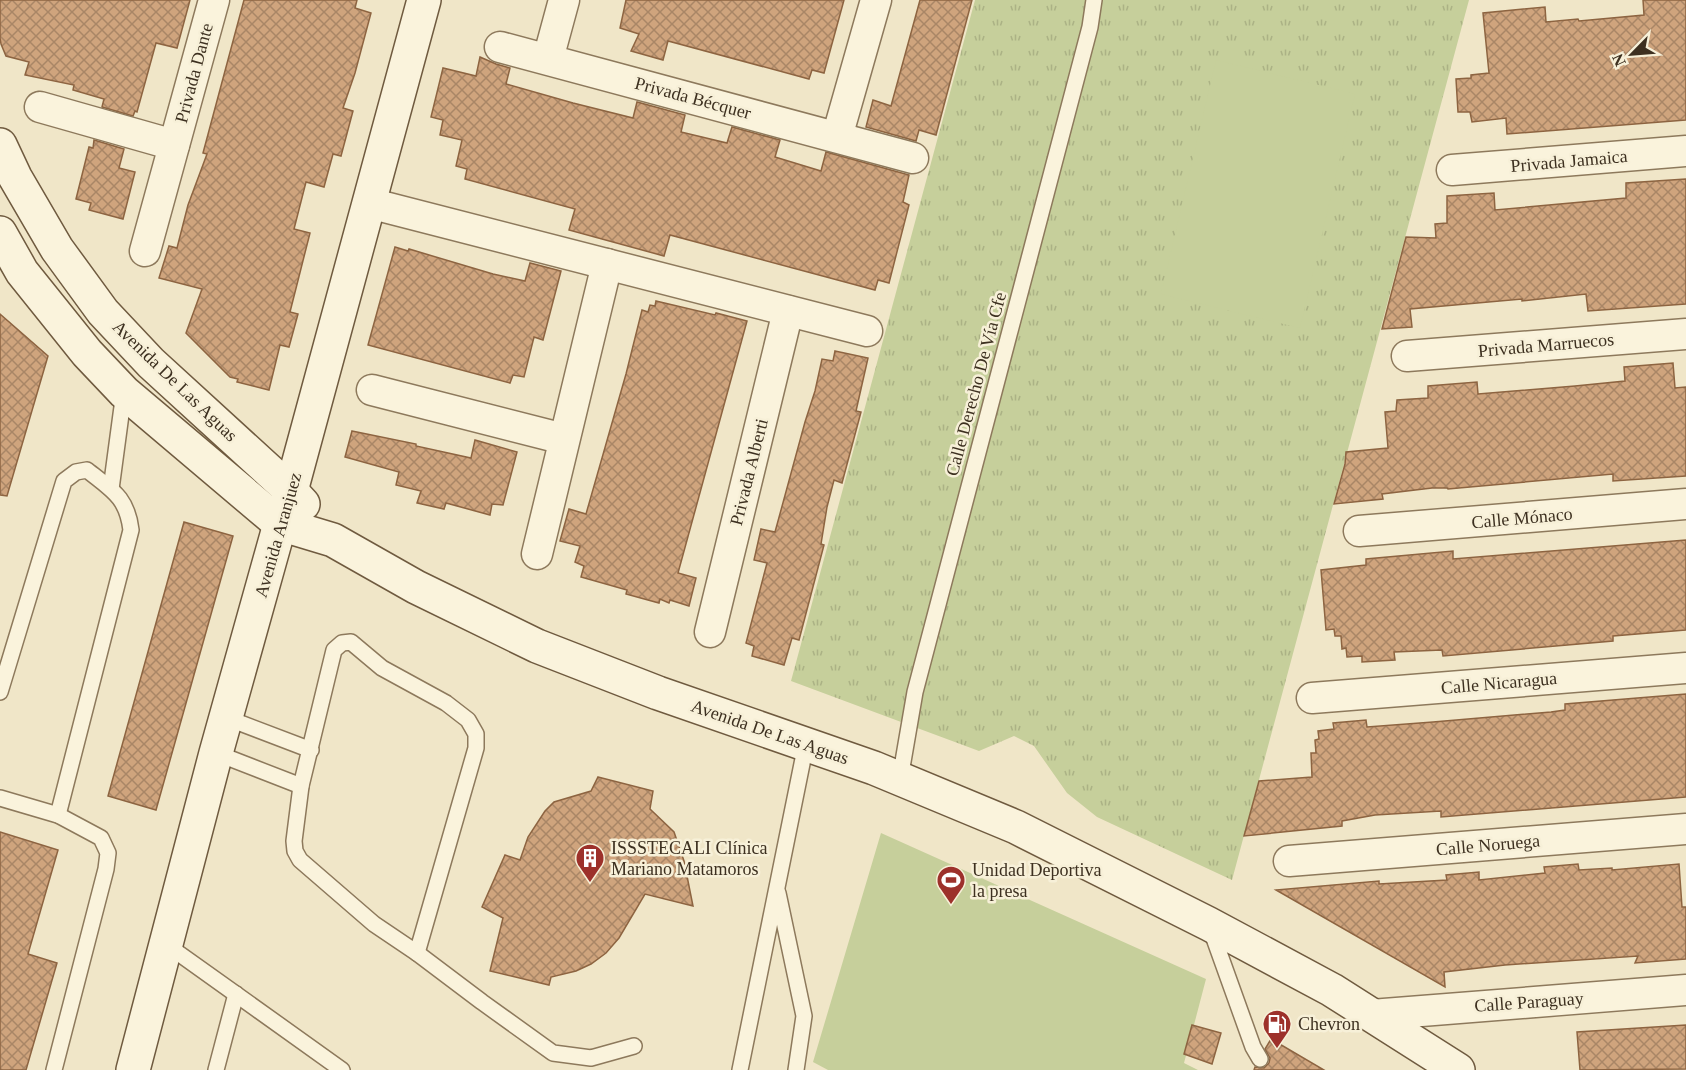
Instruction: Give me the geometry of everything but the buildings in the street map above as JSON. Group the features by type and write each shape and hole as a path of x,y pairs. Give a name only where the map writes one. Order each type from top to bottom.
{"main road":[{"name":"Avenida Aranjuez","path":"133,1070 216,753 291,490 424,0"},
{"name":"Avenida De Las Aguas","path":"0,145 15,177 57,249 103,312 152,363 291,490 333,540"},
{"name":"Avenida De Las Aguas","path":"0,233 22,272 87,353 124,393 280,524 333,540 416,586 537,646 658,693 874,768 1016,827 1209,924 1332,990 1451,1069"}],"street":[{"name":"Privada Dante","path":"145,251 214,0"},
{"path":"548,59 564,0"},
{"path":"837,137 876,0"},
{"name":"Privada Bécquer","path":"500,47 913,158"},
{"name":"Privada Dante","path":"40,107 174,145"},
{"name":"Privada Jamaica","path":"1452,170 1686,151"},
{"path":"369,203 867,331"},
{"path":"537,554 607,264"},
{"name":"Privada Alberti","path":"710,632 788,311"},
{"name":"Privada Marruecos","path":"1407,356 1686,334"},
{"path":"372,390 564,439"},
{"name":"Calle Mónaco","path":"1359,531 1686,504"},
{"name":"Calle Nicaragua","path":"1312,698 1686,668"},
{"name":"Calle Noruega","path":"1289,861 1686,829"},
{"name":"Calle Paraguay","path":"1371,1015 1686,990"}],"lane":[{"name":"Calle Derecho De Vía Cfe","path":"900,779 915,692 1090,27 1094,0"},
{"path":"111,489 124,393"},
{"path":"0,692 64,481 76,472 87,470 111,489 125,505 130,516 131,530 58,815"},
{"path":"417,952 476,748 476,734 468,720 446,703 382,668 351,642 342,643 334,650 301,786 294,841 295,851 300,860 374,924 417,952 553,1053 591,1058 634,1046"},
{"path":"227,718 311,750"},
{"path":"740,1070 806,744"},
{"path":"216,753 301,786"},
{"path":"0,798 58,815 101,838 108,853 54,1070"},
{"path":"777,886 804,1016 796,1070"},
{"path":"1209,924 1253,1047 1260,1059"},
{"path":"167,945 342,1070"},
{"path":"216,1070 236,994"}],"green space":[{"path":"975,0 1469,0 1232,880 1097,817 1067,793 1034,746 1014,736 979,751 791,681"},
{"path":"1216,60 1355,94 1300,328 1161,294"},
{"name":"Unidad Deportiva la presa","path":"881,833 1206,979 1184,1063 1198,1070 828,1070 813,1062"}],"place":[{"name":"ISSSTECALI Clínica Mariano Matamoros","path":"590,884"},
{"name":"Unidad Deportiva la presa","path":"951,906"},
{"name":"Chevron","path":"1277,1050"}]}
